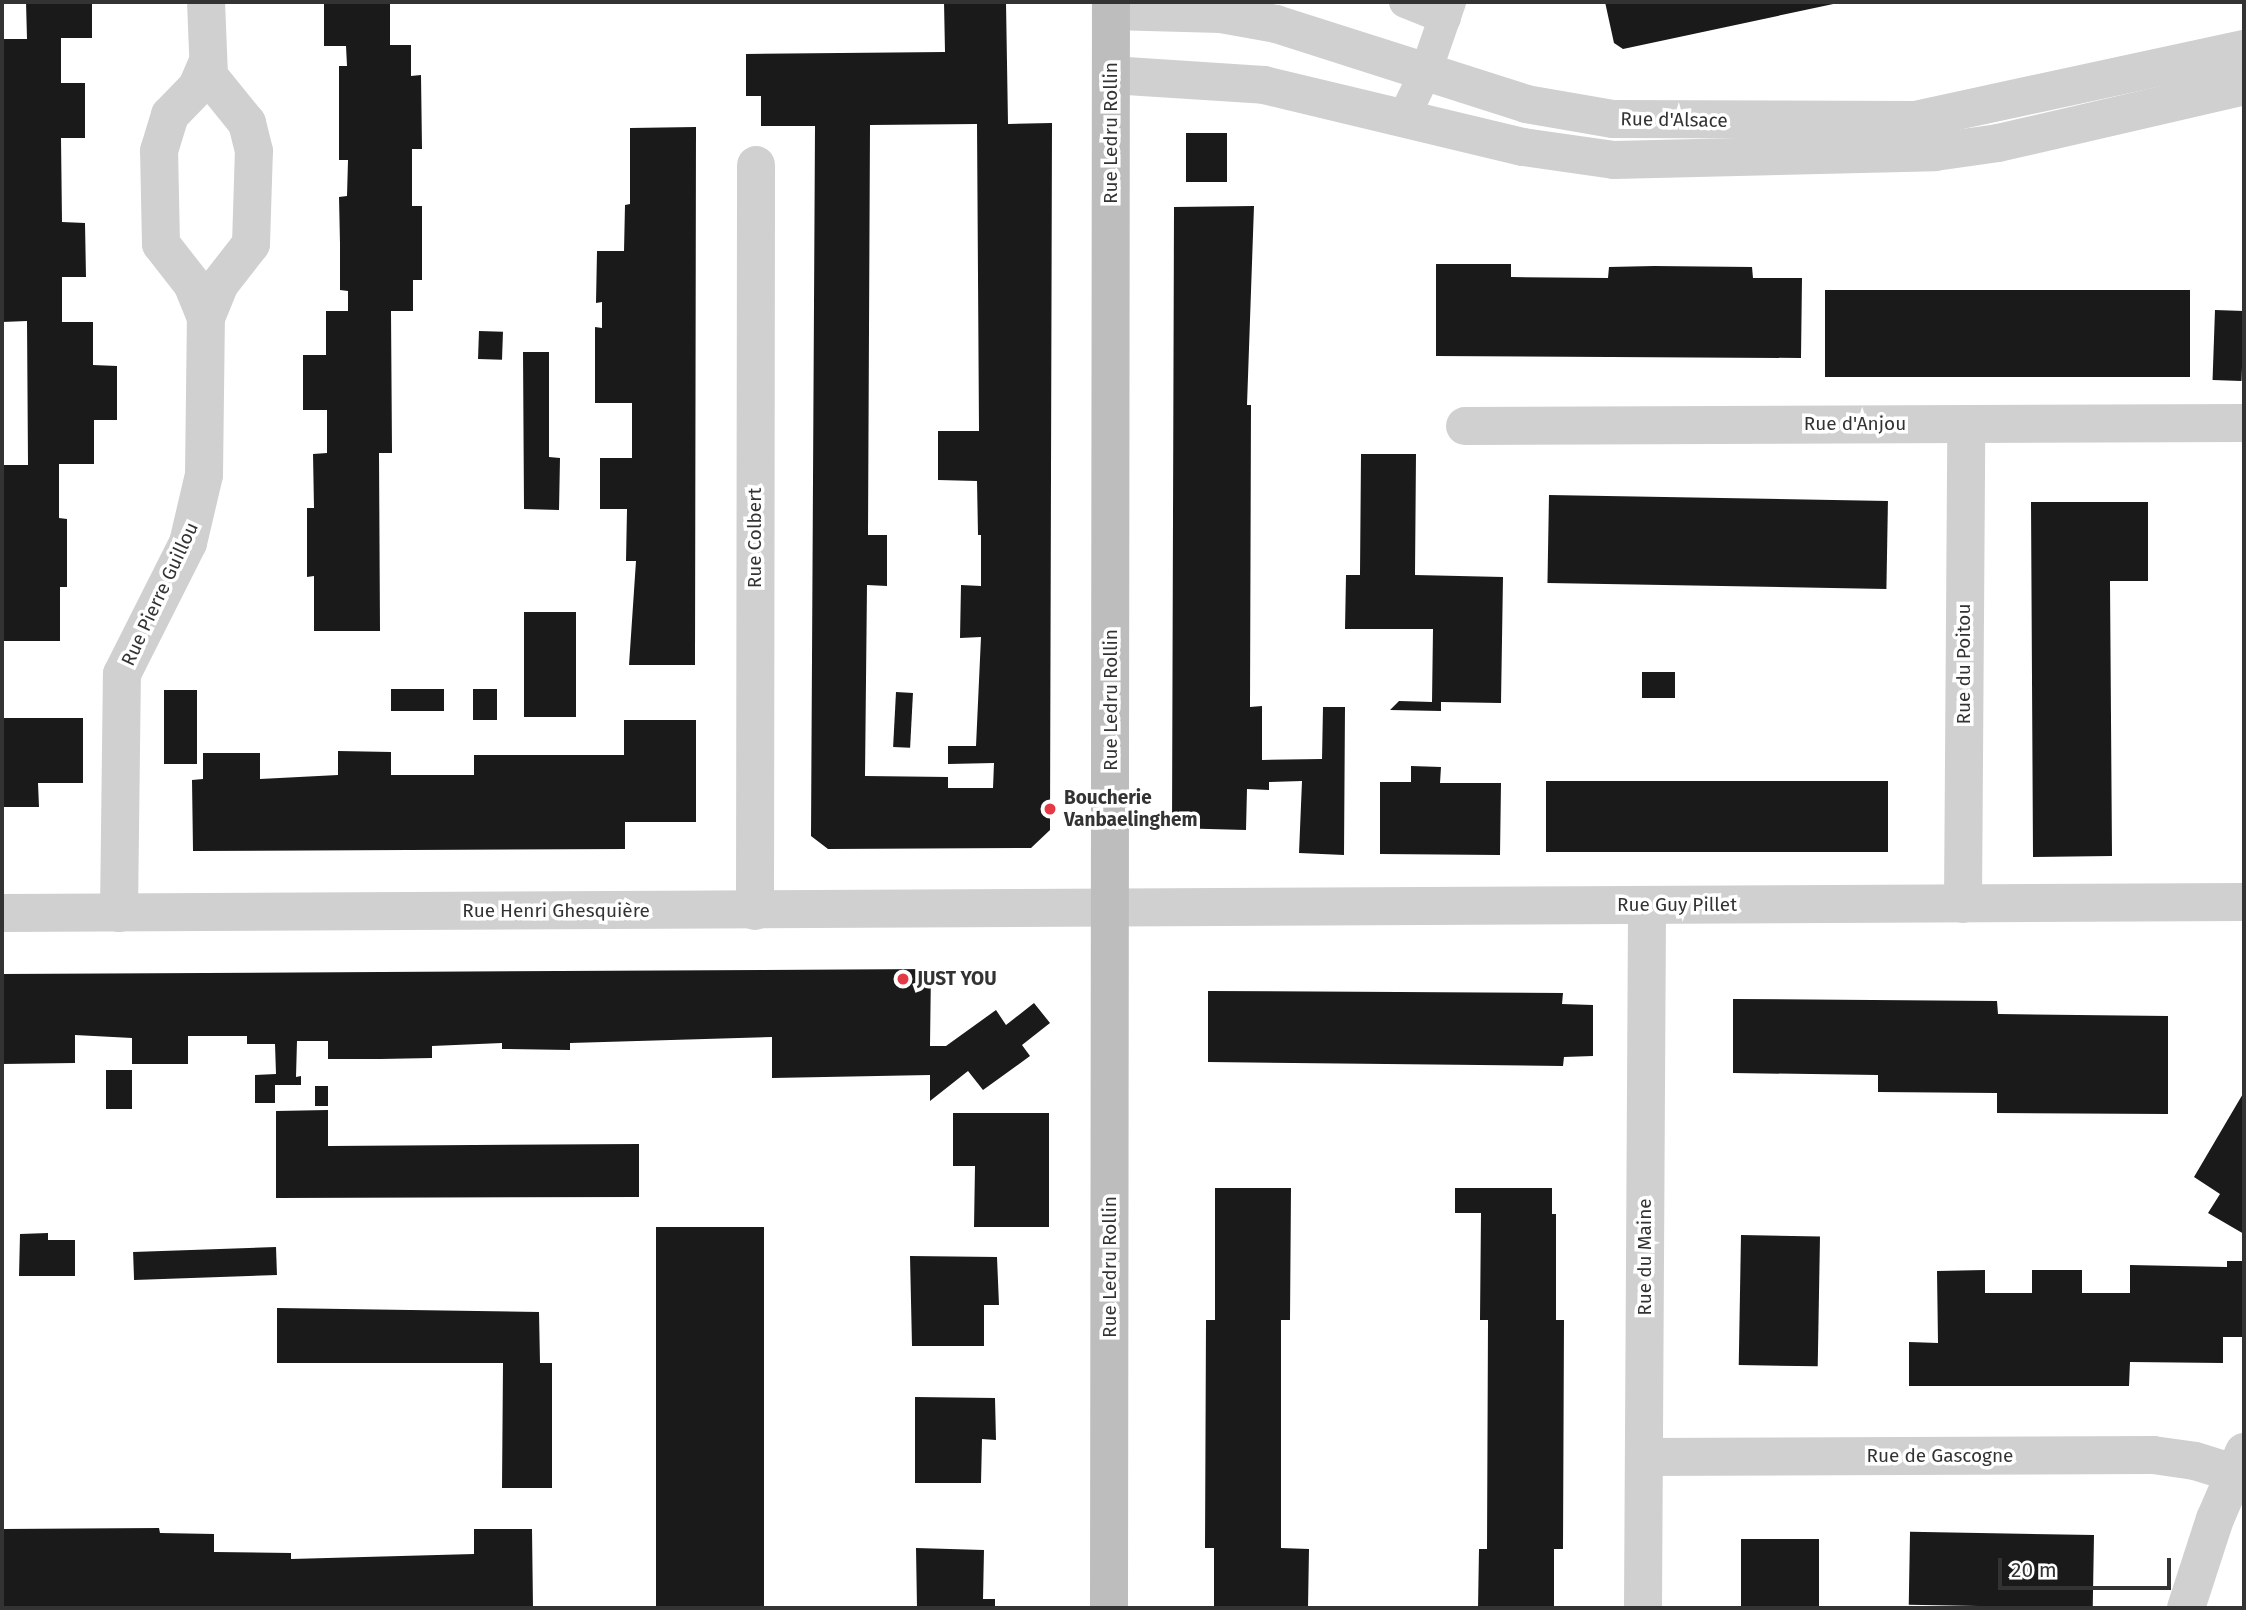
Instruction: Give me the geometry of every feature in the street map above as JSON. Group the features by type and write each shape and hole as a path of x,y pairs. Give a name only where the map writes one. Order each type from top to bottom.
{"street":[{"name":"Rue Pierre Guillou","path":"120,913 121,682 131,652 188,543 201,502 206,318 219,285 251,244 254,151 247,123 215,87 206,66 206,2"},
{"name":"Rue d'Alsace","path":"1111,6 1249,18 1526,104 1583,117 1881,121 1966,111 2244,49"},
{"name":"Rue Ledru Rollin","path":"1109,1608 1111,6"},
{"name":"Rue Pierre Guillou","path":"206,66 197,87 170,115 159,151 161,244 193,285 206,318"},
{"name":"Rue d'Alsace","path":"1111,75 1241,81 1584,158 1912,153 1998,143 2244,86"},
{"name":"Rue Colbert","path":"755,911 756,165"},
{"name":"Rue d'Anjou","path":"1465,426 2244,423"},
{"name":"Rue du Poitou","path":"1962,904 1966,424"},
{"name":"Rue Guy Pillet","path":"1110,909 2244,902"},
{"name":"Rue du Maine","path":"1643,1608 1647,905"},
{"name":"Rue Henri Ghesquière","path":"2,914 1110,909"},
{"name":"Rue de Gascogne","path":"1644,1457 2153,1455 2239,1463"},
{"path":"2186,1608 2239,1463"}],"lane":[{"path":"1404,117 1426,71 1448,10 1405,2"}],"building":[{"path":"26,2 92,2 92,38 61,38 61,83 85,83 85,138 61,138 62,222 85,223 86,277 62,277 62,322 93,322 93,365 117,366 117,420 94,420 94,464 59,464 59,518 67,519 67,587 60,587 60,641 2,641 2,465 28,465 27,321 2,322 2,39 27,39"},
{"path":"324,2 390,2 390,45 411,45 411,76 421,75 422,149 412,149 412,206 422,206 422,280 413,280 413,311 391,311 392,453 379,453 380,631 314,631 314,576 307,577 307,508 314,508 313,454 327,453 327,410 303,410 303,355 326,355 326,311 348,311 348,291 340,290 339,197 347,196 348,160 339,160 339,66 347,66 346,46 324,46"},
{"path":"944,2 1006,2 1008,124 1052,123 1050,830 1031,848 828,849 811,836 815,126 761,126 761,96 746,96 746,54 945,52","holes":["977,124 979,431 938,431 938,480 977,481 978,535 981,535 981,586 961,585 960,638 981,637 976,746 948,746 948,764 994,763 993,788 948,788 948,777 865,776 867,585 887,586 887,535 868,535 870,125"]},
{"path":"1605,2 1838,3 1623,49 1614,43"},
{"path":"696,127 695,665 629,665 636,561 626,561 627,509 600,509 600,458 632,458 632,403 595,403 595,327 602,328 602,302 596,303 597,251 624,251 625,205 630,204 630,128"},
{"path":"1186,133 1227,133 1227,182 1186,182"},
{"path":"1254,206 1247,405 1251,405 1250,707 1262,706 1262,760 1322,759 1323,707 1345,707 1344,855 1299,853 1302,781 1269,782 1269,790 1247,789 1246,830 1172,828 1174,207"},
{"path":"1436,264 1511,264 1511,277 1608,278 1609,267 1654,266 1752,267 1753,278 1802,278 1801,358 1436,356"},
{"path":"1825,290 2190,290 2190,377 1825,377"},
{"path":"2215,310 2244,311 2242,381 2213,380"},
{"path":"479,331 503,332 502,360 478,359"},
{"path":"523,352 549,352 549,457 560,458 559,510 524,509"},
{"path":"1361,454 1416,454 1415,575 1503,577 1501,703 1441,702 1441,711 1390,710 1399,701 1432,702 1433,629 1345,629 1346,575 1360,575"},
{"path":"1549,495 1888,501 1886,589 1547,583"},
{"path":"2031,502 2148,502 2148,581 2110,581 2112,856 2033,857"},
{"path":"524,612 576,612 576,717 524,717"},
{"path":"1642,672 1675,672 1675,698 1642,698"},
{"path":"391,689 444,689 444,711 391,711"},
{"path":"473,689 497,689 497,720 473,720"},
{"path":"164,690 197,690 197,764 164,764"},
{"path":"896,692 913,693 910,748 893,747"},
{"path":"2,718 83,718 83,783 38,783 39,807 2,807"},
{"path":"624,720 696,720 696,822 625,822 625,849 193,851 192,780 203,779 203,753 260,753 260,779 338,775 338,751 391,752 391,775 474,775 474,755 624,755"},
{"path":"1411,766 1441,767 1440,783 1501,783 1500,855 1380,854 1380,782 1411,782"},
{"path":"1546,781 1888,781 1888,852 1546,852"},
{"path":"931,969 930,1046 946,1046 996,1010 1006,1025 1034,1003 1050,1023 1022,1045 1030,1056 983,1090 968,1071 930,1101 930,1075 772,1078 772,1037 570,1043 570,1050 502,1049 502,1043 432,1046 432,1058 380,1059 328,1059 328,1041 297,1041 296,1077 301,1076 301,1085 275,1085 275,1103 255,1103 255,1075 276,1074 275,1044 247,1044 247,1036 188,1036 188,1064 132,1064 132,1038 75,1035 75,1063 2,1064 2,974"},
{"path":"1208,991 1563,993 1562,1004 1593,1005 1593,1056 1564,1057 1563,1066 1208,1062"},
{"path":"1733,999 1997,1001 1998,1014 2168,1016 2168,1114 1997,1113 1997,1093 1878,1092 1878,1075 1733,1073"},
{"path":"106,1070 132,1070 132,1109 106,1109"},
{"path":"315,1086 328,1086 328,1106 315,1106"},
{"path":"2244,1092 2244,1234 2208,1213 2220,1194 2194,1177"},
{"path":"328,1110 328,1146 639,1144 639,1197 276,1198 276,1111"},
{"path":"953,1113 1049,1113 1049,1227 974,1227 975,1166 953,1166"},
{"path":"1215,1188 1291,1188 1290,1320 1281,1320 1281,1548 1309,1549 1308,1608 1214,1608 1214,1548 1205,1548 1206,1320 1215,1320"},
{"path":"1455,1188 1552,1188 1552,1214 1556,1214 1556,1320 1564,1320 1563,1549 1554,1549 1554,1608 1478,1608 1479,1549 1487,1549 1488,1320 1480,1320 1481,1213 1455,1213"},
{"path":"656,1227 764,1227 764,1608 656,1608"},
{"path":"48,1233 48,1240 75,1240 75,1276 19,1276 20,1234"},
{"path":"1741,1235 1820,1236 1818,1366 1739,1365"},
{"path":"276,1247 277,1275 134,1280 133,1252"},
{"path":"910,1256 997,1257 999,1305 984,1305 984,1346 912,1346"},
{"path":"2227,1261 2244,1261 2244,1337 2223,1337 2223,1363 2130,1362 2129,1386 1909,1386 1909,1342 1938,1343 1937,1271 1985,1270 1985,1293 2032,1293 2032,1270 2082,1270 2082,1293 2130,1293 2130,1265 2227,1267"},
{"path":"277,1308 539,1312 540,1363 552,1363 552,1488 502,1488 503,1363 277,1363"},
{"path":"915,1397 995,1398 996,1440 982,1439 981,1483 915,1483"},
{"path":"159,1528 160,1533 214,1534 214,1552 291,1553 291,1559 474,1554 474,1529 532,1529 533,1608 2,1608 2,1529"},
{"path":"1910,1532 2094,1535 2093,1608 1909,1605"},
{"path":"1741,1539 1819,1539 1819,1608 1741,1608"},
{"path":"916,1548 984,1550 983,1599 995,1599 995,1608 917,1608"}],"place":[{"name":"Boucherie Vanbaelinghem","path":"1050,809"},
{"name":"JUST YOU","path":"903,979"}]}
